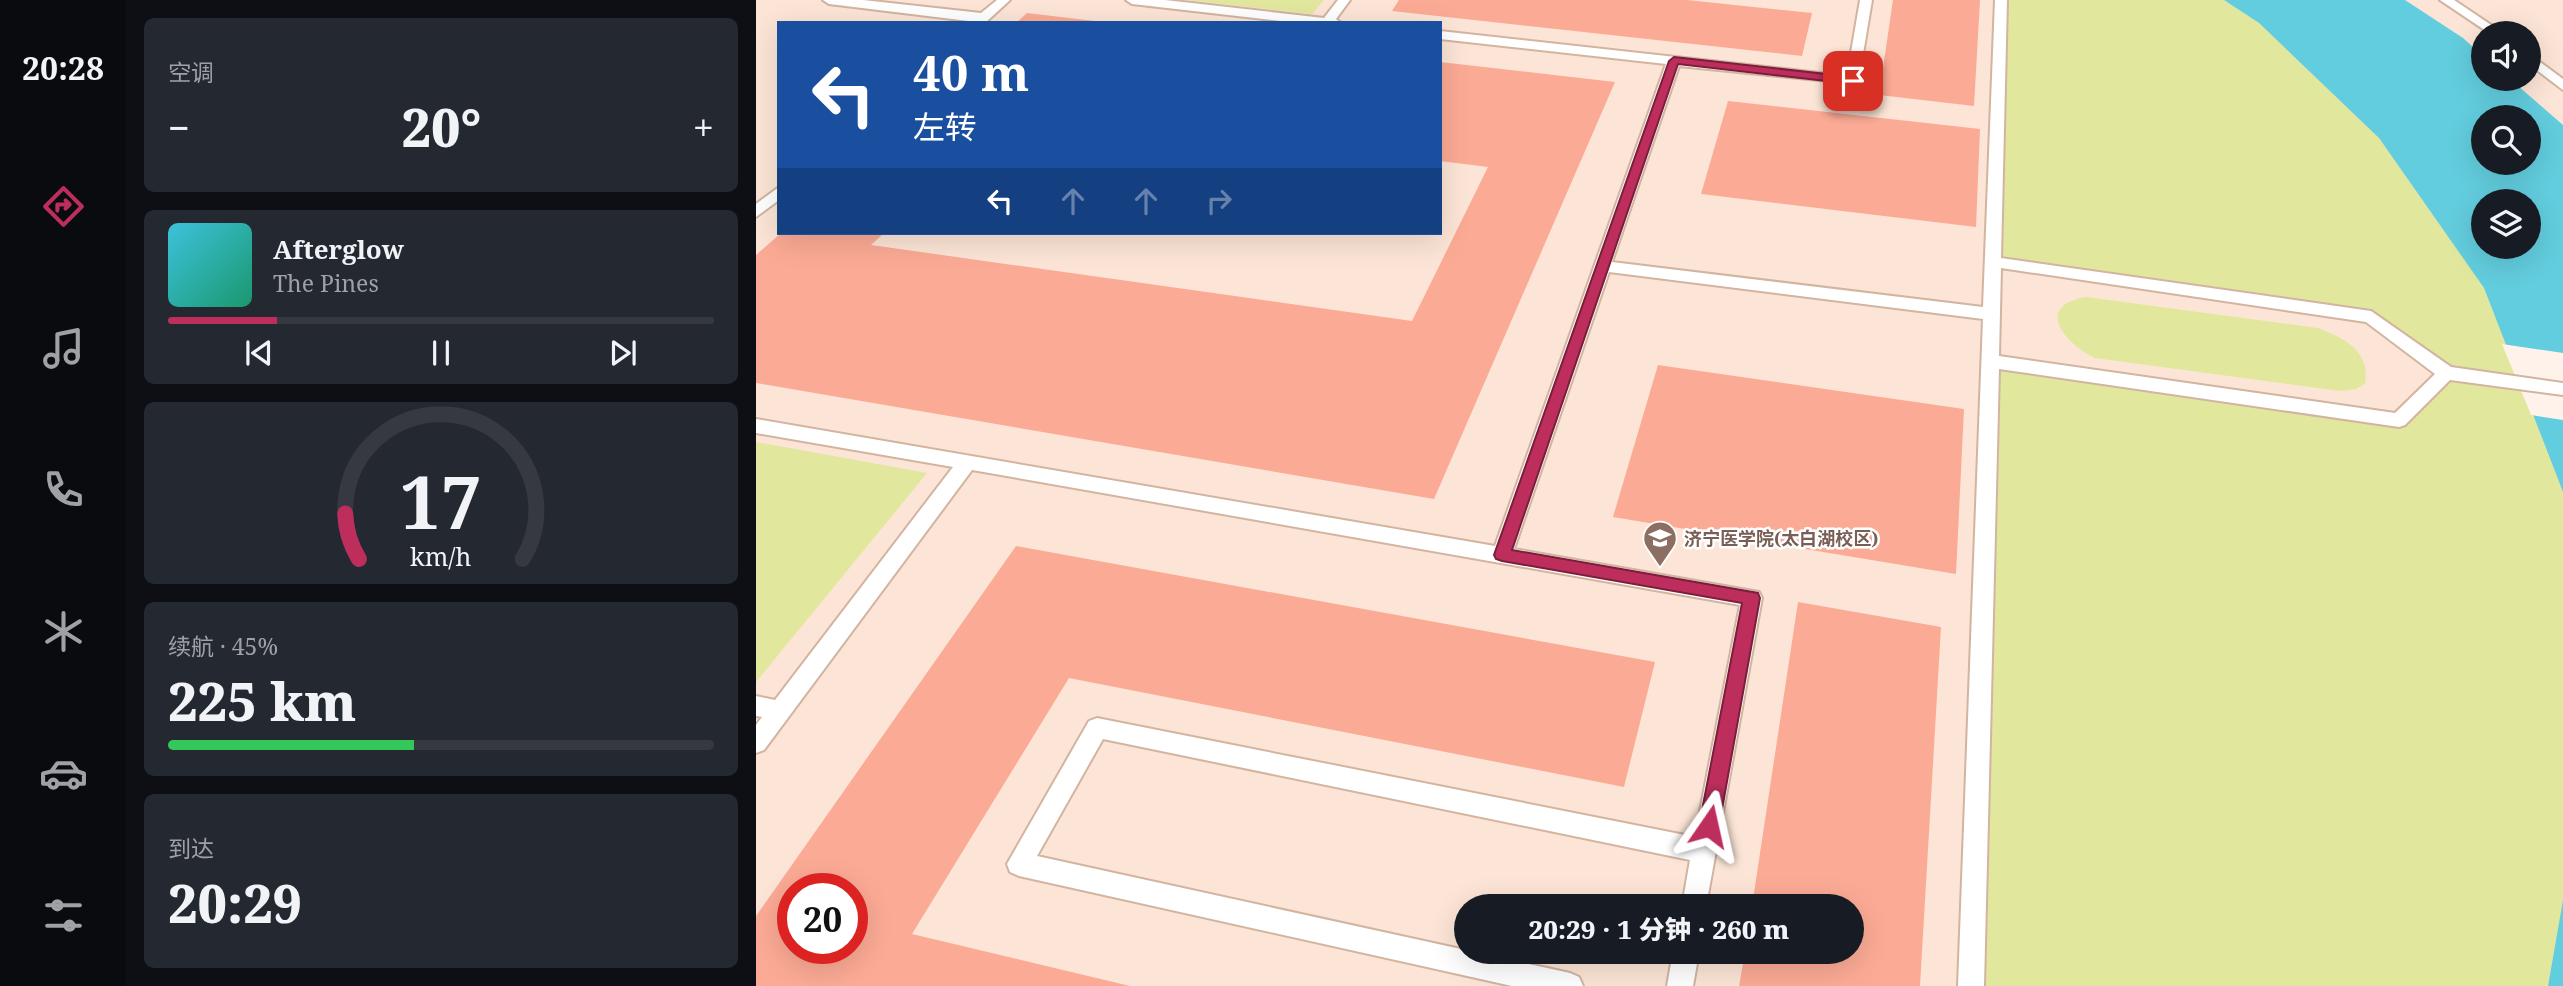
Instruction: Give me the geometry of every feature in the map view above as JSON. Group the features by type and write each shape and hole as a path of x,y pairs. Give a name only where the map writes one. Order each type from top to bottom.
{"lane":[{"path":"830,0 980,20 1004,0"},
{"path":"1132,0 1319,21"},
{"path":"1329,21 1344,0"},
{"path":"1442,34 1853,81 1866,0"},
{"path":"1970,986 2001,0"},
{"path":"2446,0 2478,21"},
{"path":"1502,555 1674,61"},
{"path":"2541,68 2563,86"},
{"path":"756,212 777,194"},
{"path":"1993,262 2371,317 2446,373 2563,389"},
{"path":"1603,266 1991,314"},
{"path":"1989,360 2399,420 2446,373"},
{"path":"756,426 1752,598 1696,894"},
{"path":"756,743 967,463"},
{"path":"756,706 780,711"},
{"path":"1570,986 1020,864 1097,728 1704,851"},
{"path":"1679,986 1684,964"}],"shaded area":[{"name":"济宁医学院(太白湖校区)","path":"756,0 2563,0 2563,986 756,986"}],"green space":[{"path":"1185,0 1324,0 1312,14"},
{"path":"2001,0 2224,0 2259,23 2379,138 2484,288 2563,492 2563,900 2548,986 1971,986 1989,361 2398,420 2446,373 2370,317 1993,262"},
{"path":"2086,297 2318,328 2346,341 2360,354 2366,373 2365,384 2356,389 2340,391 2095,358 2073,344 2059,326 2061,308"},
{"path":"756,442 927,473 756,682"}],"water":[{"path":"2224,0 2405,0 2463,38 2471,45 2471,91 2524,91 2540,105 2471,105 2471,175 2541,175 2541,106 2563,125 2563,492 2484,288 2379,138 2259,23"},
{"path":"2563,900 2563,986 2548,986"}],"pier":[{"path":"2502,344 2563,353 2563,420 2531,415"}],"building":[{"path":"1399,0 1687,0 1812,13 1802,56 1392,11"},
{"path":"1893,0 1980,0 1974,106 1879,95"},
{"path":"1027,13 1095,21 1018,21"},
{"path":"1442,62 1615,82 1434,499 756,383 756,255 779,235 882,235 871,245 1412,321 1488,167 1442,161"},
{"path":"1728,101 1980,129 1976,227 1701,194"},
{"path":"1658,365 1964,409 1956,574 1613,517"},
{"path":"1016,546 1655,662 1624,787 1069,678 912,934 1130,986 756,986 756,916 777,886 777,964 868,964 868,873 786,873"},
{"path":"1798,602 1941,627 1920,986 1739,986 1743,964 1864,964 1864,894 1754,894"}],"place":[{"name":"济宁医学院(太白湖校区)","path":"1660,568"}],"route":[{"path":"1709,826 1752,598 1502,555 1674,61 1853,81"}]}
